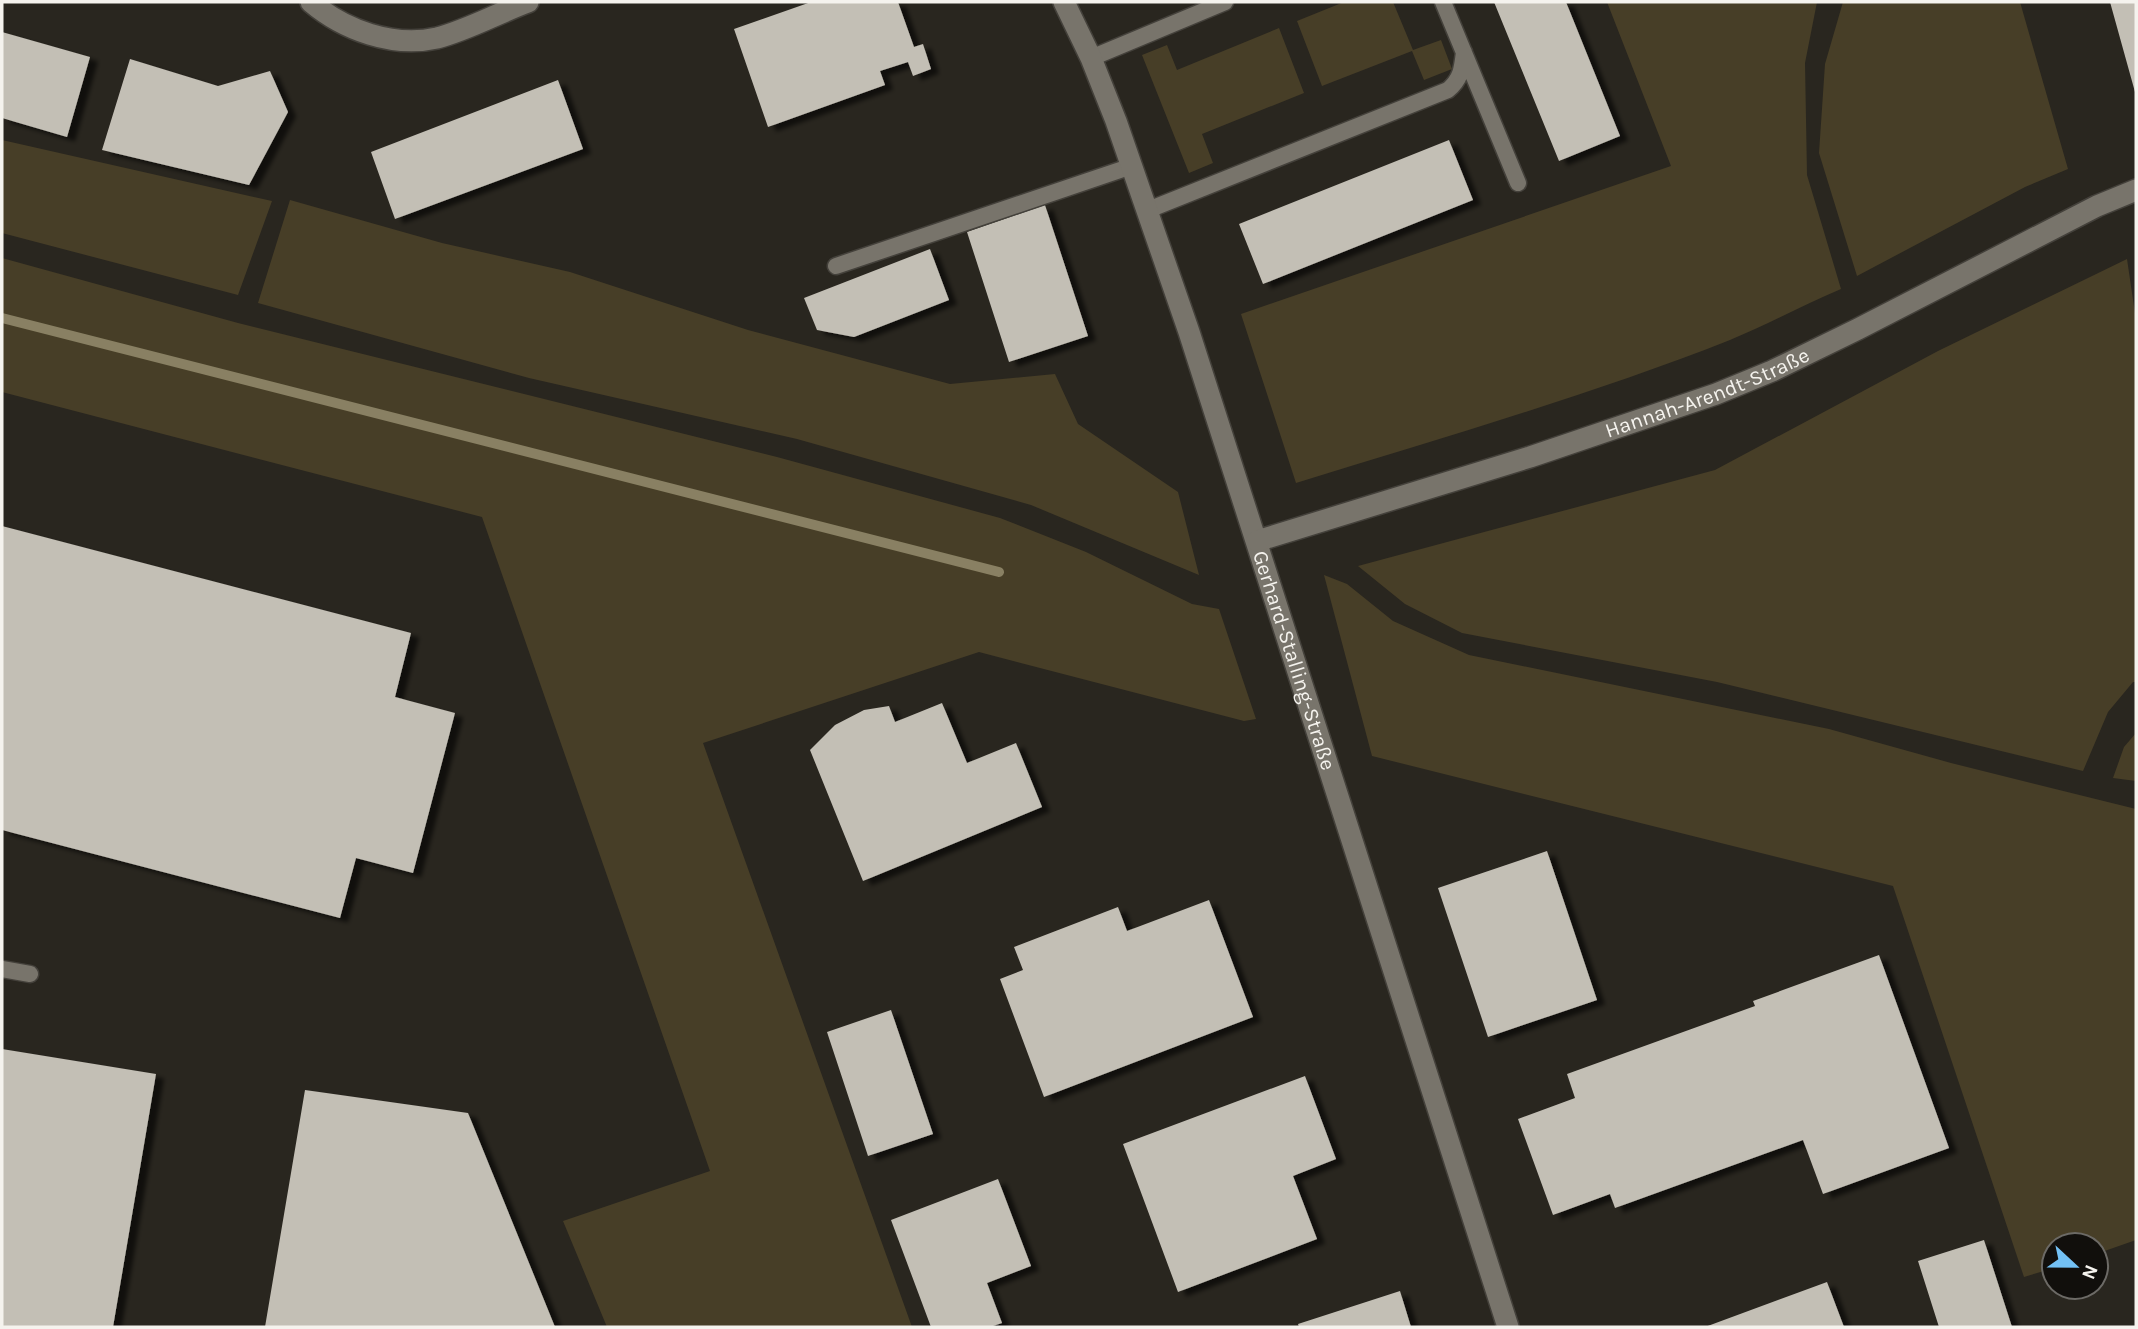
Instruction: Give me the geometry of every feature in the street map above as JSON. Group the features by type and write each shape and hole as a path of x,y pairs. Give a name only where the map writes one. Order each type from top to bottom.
{"street":[{"path":"311,2 324,13 353,29 388,39 419,41 439,37 528,2"},
{"name":"Gerhard-Stalling-Straße","path":"1064,2 1091,58 1148,210 1257,541 1508,1327"},
{"name":"Hannah-Arendt-Straße","path":"1257,541 1530,457 1716,394 1833,341 2097,206 2136,190"}],"lane":[{"path":"1091,58 1225,2"},
{"path":"1443,2 1518,183"},
{"path":"1148,210 1447,90 1457,83 1462,71 1464,52"},
{"path":"836,266 1132,166"},
{"path":"2,969 30,974"}],"shaded area":[{"path":"1344,2 1393,2 1413,50 1441,40 1452,69 1424,80 1412,51 1322,86 1297,21"},
{"path":"1607,2 1817,2 1805,63 1807,175 1841,289 1730,340 1623,380 1296,483 1241,314 1671,166"},
{"path":"1843,2 2020,2 2068,169 2025,187 1857,276 1819,153 1825,64"},
{"path":"1279,28 1304,93 1202,134 1213,163 1189,173 1142,55 1167,45 1177,70"},
{"path":"2,140 272,201 238,295 2,233"},
{"path":"290,200 442,243 570,272 748,330 950,384 1055,374 1078,424 1178,492 1199,575 1031,505 797,439 529,378 258,303"},
{"path":"2,258 238,323 777,457 1000,518 1086,552 1192,604 1219,609 1256,719 1244,721 979,652 703,743 912,1327 607,1327 563,1221 710,1171 482,517 2,392"},
{"path":"2127,259 2136,320 2136,682 2133,682 2108,712 2083,771 1717,682 1462,633 1405,604 1358,566 1715,470 1938,351"},
{"path":"1324,575 1347,584 1393,621 1469,655 1829,729 1951,763 2136,809 2136,1240 2110,1249 2110,1231 2040,1231 2040,1272 2024,1277 1893,886 1372,756"},
{"path":"2136,733 2136,781 2113,778 2124,747"}],"building":[{"path":"811,2 898,2 914,47 923,44 931,69 913,76 908,62 880,71 885,85 768,127 734,29"},
{"path":"1494,2 1566,2 1620,136 1559,161"},
{"path":"2110,2 2136,2 2136,92 2135,92"},
{"path":"2,32 90,57 67,137 2,118"},
{"path":"130,59 218,86 270,71 288,112 249,185 102,150"},
{"path":"558,80 583,149 395,219 371,152"},
{"path":"1449,140 1473,200 1263,284 1239,224"},
{"path":"1045,205 1088,336 1009,362 967,232"},
{"path":"930,249 949,300 854,337 817,330 804,298"},
{"path":"2,526 411,633 395,697 455,713 413,873 356,858 340,918 2,830"},
{"path":"942,703 967,763 1016,743 1042,807 863,881 810,750 835,725 864,710 889,706 895,722"},
{"path":"1547,851 1597,1000 1488,1037 1438,888"},
{"path":"1209,900 1253,1017 1044,1097 1000,979 1023,970 1014,947 1118,907 1127,931"},
{"path":"1879,955 1949,1148 1823,1194 1803,1140 1615,1208 1610,1194 1553,1215 1518,1119 1575,1098 1567,1074 1755,1006 1753,1001"},
{"path":"891,1010 933,1134 868,1156 827,1032"},
{"path":"2,1049 156,1074 113,1327 2,1327"},
{"path":"1305,1076 1336,1159 1293,1176 1317,1239 1178,1292 1123,1144"},
{"path":"305,1090 468,1113 555,1327 265,1327"},
{"path":"998,1179 1031,1266 987,1283 1002,1323 990,1327 931,1327 891,1220"},
{"path":"1984,1240 2012,1327 1939,1327 1918,1261"},
{"path":"1827,1282 1844,1327 1705,1327"},
{"path":"1400,1291 1411,1327 1299,1327 1298,1324"}],"waterway":[{"path":"2,318 999,572"}]}
